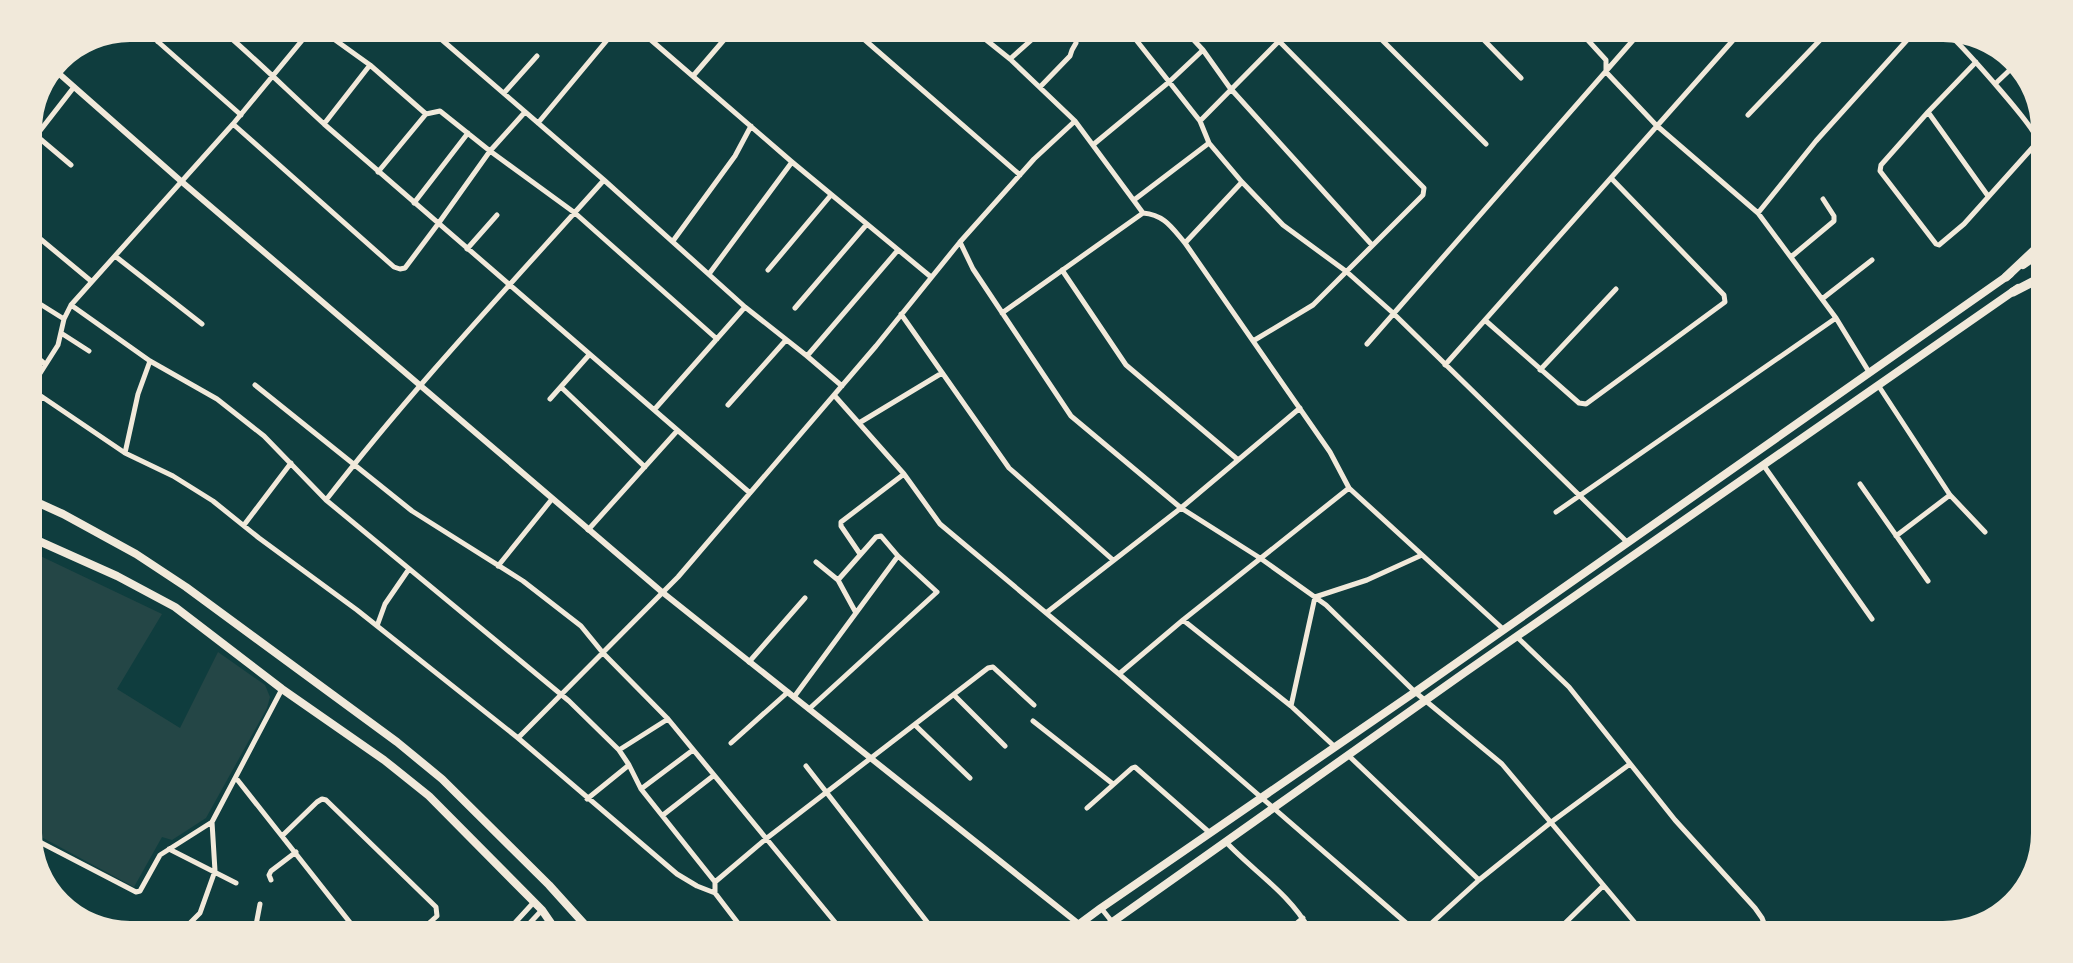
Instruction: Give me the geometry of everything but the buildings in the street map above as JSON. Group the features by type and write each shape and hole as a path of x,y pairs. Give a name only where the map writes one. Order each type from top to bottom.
{"highway":[{"path":"2006,277 2031,253"},
{"path":"2013,292 2031,283"}],"main road":[{"path":"1086,921 1101,908 1415,692 2031,259"},
{"path":"1120,921 1347,755 2031,279"},
{"path":"42,505 136,554 186,587 397,742 442,779 549,885 581,921"},
{"path":"42,542 117,576 175,607 282,689 384,760 429,796 550,921"}],"street":[{"path":"158,42 241,115"},
{"path":"236,42 378,172 750,493"},
{"path":"42,370 58,345 64,319 71,305 241,115 301,42"},
{"path":"338,42 370,65 426,114"},
{"path":"444,42 674,241 745,307 842,386"},
{"path":"538,123 606,42"},
{"path":"653,42 792,162 931,277"},
{"path":"693,76 722,42"},
{"path":"867,42 1020,175"},
{"path":"992,42 1075,121 1143,213"},
{"path":"1010,59 1029,42"},
{"path":"1138,42 1200,121 1209,143 1283,225 1347,273 1393,314 1627,542"},
{"path":"1196,42 1230,88 1372,245"},
{"path":"1200,121 1230,88 1278,42"},
{"path":"1253,341 1313,305 1423,195 1424,188 1280,42"},
{"path":"1384,42 1486,144"},
{"path":"1486,42 1521,78"},
{"path":"1589,42 1607,62 1606,72 1656,125 1758,213 1836,318 1869,372"},
{"path":"1367,344 1632,42"},
{"path":"1445,365 1731,42"},
{"path":"1748,115 1818,42"},
{"path":"1758,213 1816,141 1905,42"},
{"path":"1040,87 1071,56 1076,43"},
{"path":"1959,44 2031,128"},
{"path":"1094,144 1169,82 1203,50"},
{"path":"504,93 537,56"},
{"path":"1976,62 1881,165 1880,171 1936,244 1942,245 1964,224 2031,149"},
{"path":"324,124 370,65"},
{"path":"1995,84 2008,71"},
{"path":"62,76 420,387 662,592 1072,921"},
{"path":"42,125 75,87"},
{"path":"378,172 426,114 440,111 575,213 717,339"},
{"path":"233,124 394,267 400,269 405,268 490,151 525,112"},
{"path":"1928,112 1988,196"},
{"path":"518,738 678,577 842,386 960,242 1034,159 1075,121"},
{"path":"674,241 735,156 751,126"},
{"path":"414,203 468,133"},
{"path":"42,141 71,165"},
{"path":"1134,200 1209,143"},
{"path":"709,274 792,162"},
{"path":"1486,321 1579,403 1586,404 1725,302 1724,295 1611,178"},
{"path":"326,500 420,387 604,180"},
{"path":"1185,243 1242,182"},
{"path":"768,270 831,195"},
{"path":"1791,257 1834,221 1834,216 1823,199"},
{"path":"1002,313 1143,213 1156,214 1164,219 1185,243 1300,408 1330,452 1349,488 1503,630"},
{"path":"467,249 497,215"},
{"path":"795,308 867,224"},
{"path":"42,240 91,281"},
{"path":"960,242 973,269 1071,416 1181,508 1260,558 1326,605 1415,692 1502,764 1633,921"},
{"path":"807,356 898,250"},
{"path":"115,256 202,324"},
{"path":"1822,299 1872,261"},
{"path":"1062,270 1126,365 1237,459"},
{"path":"1540,370 1616,289"},
{"path":"42,305 64,319"},
{"path":"71,305 150,361 216,399 264,436 326,500 591,720 619,750 642,789 715,882 715,892"},
{"path":"654,410 745,307"},
{"path":"901,314 1009,468 1113,560"},
{"path":"1556,512 1836,318"},
{"path":"61,333 89,351"},
{"path":"728,405 786,340"},
{"path":"550,399 589,355"},
{"path":"125,453 138,394 150,361"},
{"path":"859,423 942,373"},
{"path":"255,385 412,511 523,581 581,626 603,653 668,719 834,921"},
{"path":"1878,385 1950,495 1985,532"},
{"path":"561,387 645,467"},
{"path":"834,395 904,474 940,524 1119,674 1404,921"},
{"path":"42,399 125,453 173,476 213,501 377,626 518,738 587,800 677,874 697,886 715,892 737,921"},
{"path":"1046,614 1181,508 1300,408"},
{"path":"588,530 677,431"},
{"path":"244,525 291,463"},
{"path":"1764,466 1872,619"},
{"path":"860,554 841,526 841,522 904,474"},
{"path":"1860,484 1928,581"},
{"path":"1119,674 1349,488"},
{"path":"1896,536 1950,495"},
{"path":"498,566 552,498"},
{"path":"808,709 937,592 879,536 837,580"},
{"path":"1315,597 1367,580 1422,555"},
{"path":"794,697 898,556"},
{"path":"816,562 837,580 856,613"},
{"path":"377,626 385,604 409,568"},
{"path":"1291,706 1315,597"},
{"path":"749,662 805,598"},
{"path":"1184,620 1291,706 1335,747"},
{"path":"1517,637 1563,680 1675,820 1763,921"},
{"path":"715,882 767,838 988,668 993,667 1034,705"},
{"path":"43,844 136,892 140,891 160,855 212,822 282,689"},
{"path":"731,743 788,692"},
{"path":"954,694 1005,746"},
{"path":"619,750 668,719"},
{"path":"1034,721 1113,784"},
{"path":"915,725 970,778"},
{"path":"642,789 693,750"},
{"path":"1347,755 1479,880"},
{"path":"1434,921 1479,880 1550,823 1630,764"},
{"path":"587,800 629,765"},
{"path":"806,766 926,921"},
{"path":"1087,808 1135,767 1210,833"},
{"path":"663,815 713,776"},
{"path":"236,778 349,921"},
{"path":"283,835 317,802 322,799 326,800 436,907 437,916 431,921"},
{"path":"192,921 200,913 215,871 212,822"},
{"path":"1226,842 1274,886 1305,921"},
{"path":"169,849 236,883"},
{"path":"271,880 269,875 271,871 296,852"},
{"path":"1567,921 1603,886"},
{"path":"517,921 534,902"},
{"path":"257,921 260,904"},
{"path":"1101,908 1112,921"},
{"path":"532,921 542,910"},
{"path":"1299,921 1303,918"}],"shaded area":[{"path":"42,557 162,614 117,689 180,728 218,652 265,685 270,697 267,708 206,818 172,840 162,837 134,887 42,837"}]}
